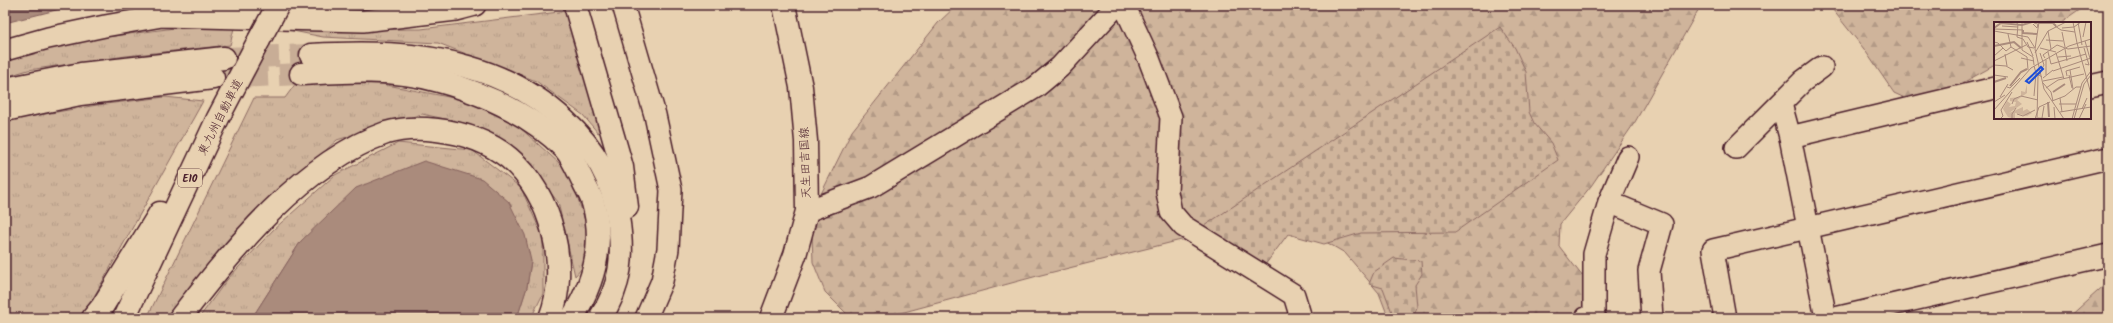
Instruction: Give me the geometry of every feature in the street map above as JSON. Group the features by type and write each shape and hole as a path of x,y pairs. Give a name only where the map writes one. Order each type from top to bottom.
{"main road":[{"name":"東九州自動車道","path":"124,318 218,118 278,5"},
{"path":"575,5 622,167 628,200 627,233 622,267 613,293 600,318"},
{"name":"天生田吉国線","path":"771,318 794,255 807,211 806,142 801,87 784,5"},
{"path":"311,55 366,52 435,60 468,67 524,92 556,112 576,131 592,151 608,178 616,203 620,230 622,267"},
{"path":"5,89 81,74 224,58"},
{"path":"301,74 353,71 395,74 438,80 512,108 538,126 566,150 593,202 597,231 593,275 585,297 572,318"},
{"path":"5,110 80,94 213,78"},
{"path":"93,318 102,307 218,118"},
{"path":"180,318 247,235 291,193 319,170 356,146 388,132 420,128 451,132 481,141 509,159 529,181 544,206 558,249 560,280 550,318"}],"street":[{"path":"5,50 48,38 98,27 162,16 363,21 456,10 475,5"},
{"path":"623,5 655,115 671,190 668,249 662,281 646,318"},
{"path":"807,211 871,187 1036,87 1060,67 1117,5"},
{"path":"1124,5 1149,59 1171,116 1166,192 1171,212 1183,226 1294,295 1301,318"},
{"path":"1736,148 1803,81 1822,67"},
{"path":"2091,86 2108,82"},
{"path":"1790,137 1994,88"},
{"path":"1781,104 1790,137 1826,318"},
{"path":"1586,318 1594,317 1594,254 1609,202 1628,157"},
{"path":"1725,318 1713,250 2108,158"},
{"path":"1609,202 1662,224 1649,271 1652,318"},
{"path":"1835,318 2108,255"}],"green space":[{"path":"957,5 1701,5 1635,122 1591,186 1560,224 1559,246 1593,290 1600,318 1387,318 1387,314 1379,293 1345,253 1326,242 1251,225 1177,241 1041,275 882,318 847,314 825,292 813,262 812,234 819,198 852,131 938,23"},
{"path":"1829,5 2087,5 2062,22 1994,22 1994,66 1939,96 1909,100 1894,93 1864,49"},
{"path":"567,11 603,130 598,133 583,115 536,81 438,43 323,37 288,30 421,29"},
{"path":"182,27 234,28 230,45 126,56 28,70 5,77 5,60 61,43"},
{"path":"1500,27 1515,48 1526,72 1529,112 1534,123 1551,143 1558,160 1455,232 1361,233 1324,244 1288,234 1262,269 1198,230"},
{"path":"296,83 382,84 464,100 517,125 570,173 587,227 583,267 575,276 558,202 514,147 468,124 422,114 337,140 233,235 184,294 168,318 147,318 254,98 285,98"},
{"path":"165,97 203,101 85,313 80,318 5,318 5,121 97,105"},
{"path":"398,143 472,150 521,188 543,237 543,294 531,318 517,318 527,287 531,261 301,241 252,318 199,318 226,281 273,230 335,175"},
{"path":"1394,258 1421,261 1422,274 1415,285 1417,307 1413,318 1399,318 1393,315 1383,288 1369,284 1374,272"},
{"path":"2108,282 2108,318 2068,318"}],"shaded area":[{"path":"5,5 76,5 5,23"},
{"path":"424,161 482,179 509,202 525,235 531,261 527,287 517,318 252,318 301,241 356,188"}],"tunnel":[{"path":"224,58 311,55"},
{"path":"213,78 301,74"}]}
